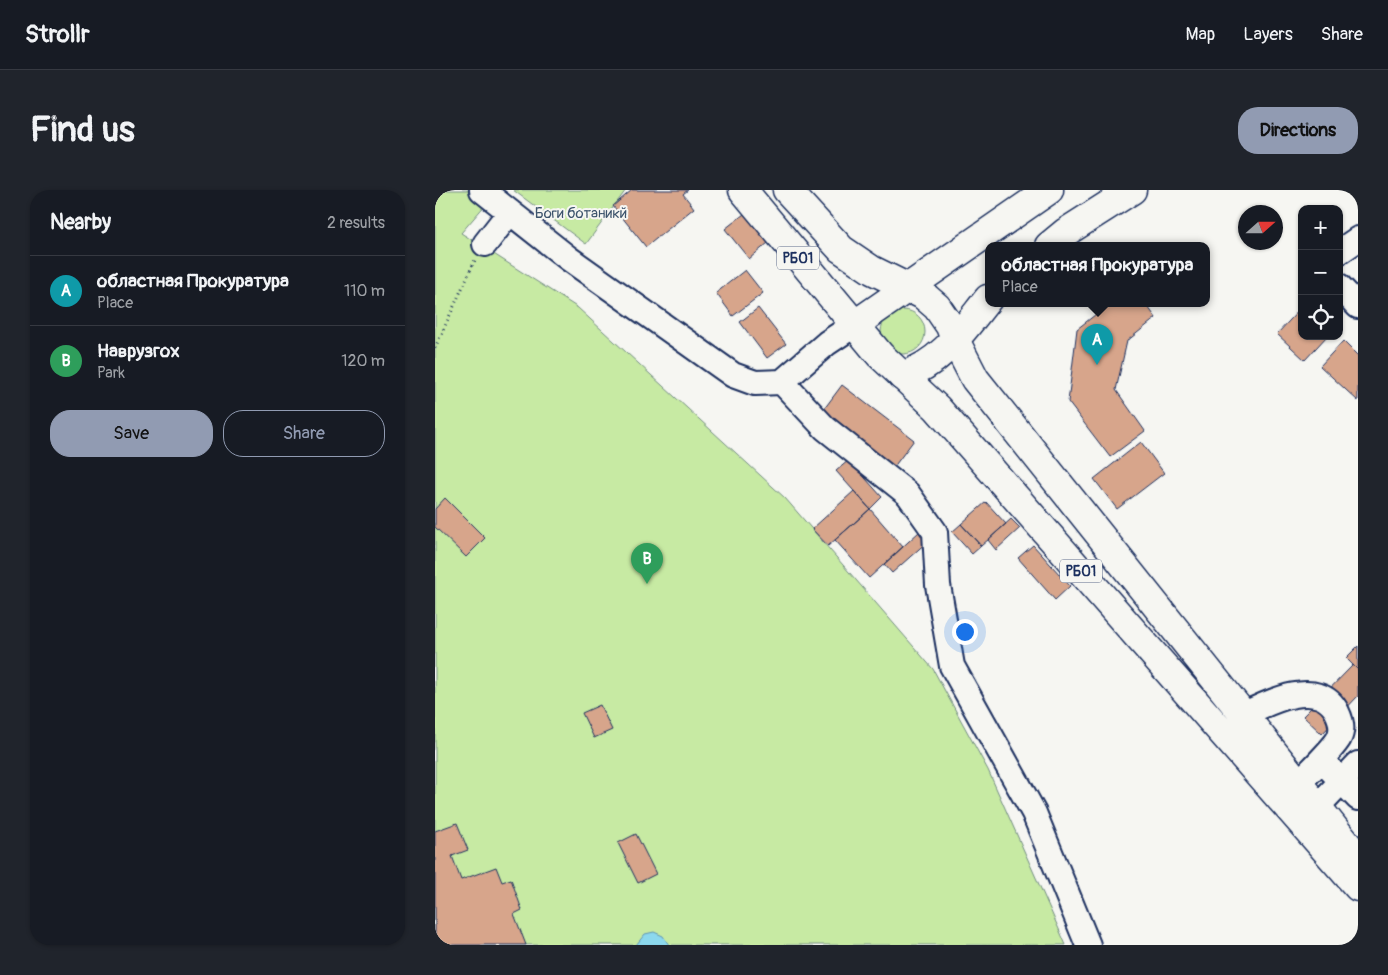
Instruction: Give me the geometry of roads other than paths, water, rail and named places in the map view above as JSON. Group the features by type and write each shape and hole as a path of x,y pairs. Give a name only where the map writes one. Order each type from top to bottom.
{"main road":[{"name":"РБ01","path":"743,190 854,326 902,376 937,408 1309,816 1358,858"},
{"name":"РБ01","path":"787,190 841,249 872,270 923,295 937,307 950,326 975,379 1298,784 1309,816 1358,887"},
{"path":"854,326 1049,190"},
{"path":"1054,242 1066,232 1132,190"},
{"path":"902,376 931,363 955,340 985,303"}],"street":[{"path":"482,190 568,258 733,375 755,383 782,382 827,343 854,326"},
{"path":"485,244 510,212"},
{"path":"1342,250 1358,239"},
{"path":"1343,290 1358,306"},
{"path":"782,382 825,428 908,494 935,532 938,585 952,666 1034,813 1088,945"},
{"path":"1243,715 1278,698 1308,694 1325,700 1335,708 1341,721 1339,738 1298,784"},
{"path":"1309,816 1353,781 1320,759"}],"water":[{"path":"654,932 663,936 669,945 636,945 645,934"}],"place":[{"name":"областная Прокуратура","path":"1097,365"},
{"name":"Наврузгох","path":"647,584"}],"park label":[{"name":"Боги ботаникй","path":"581,213"}]}
